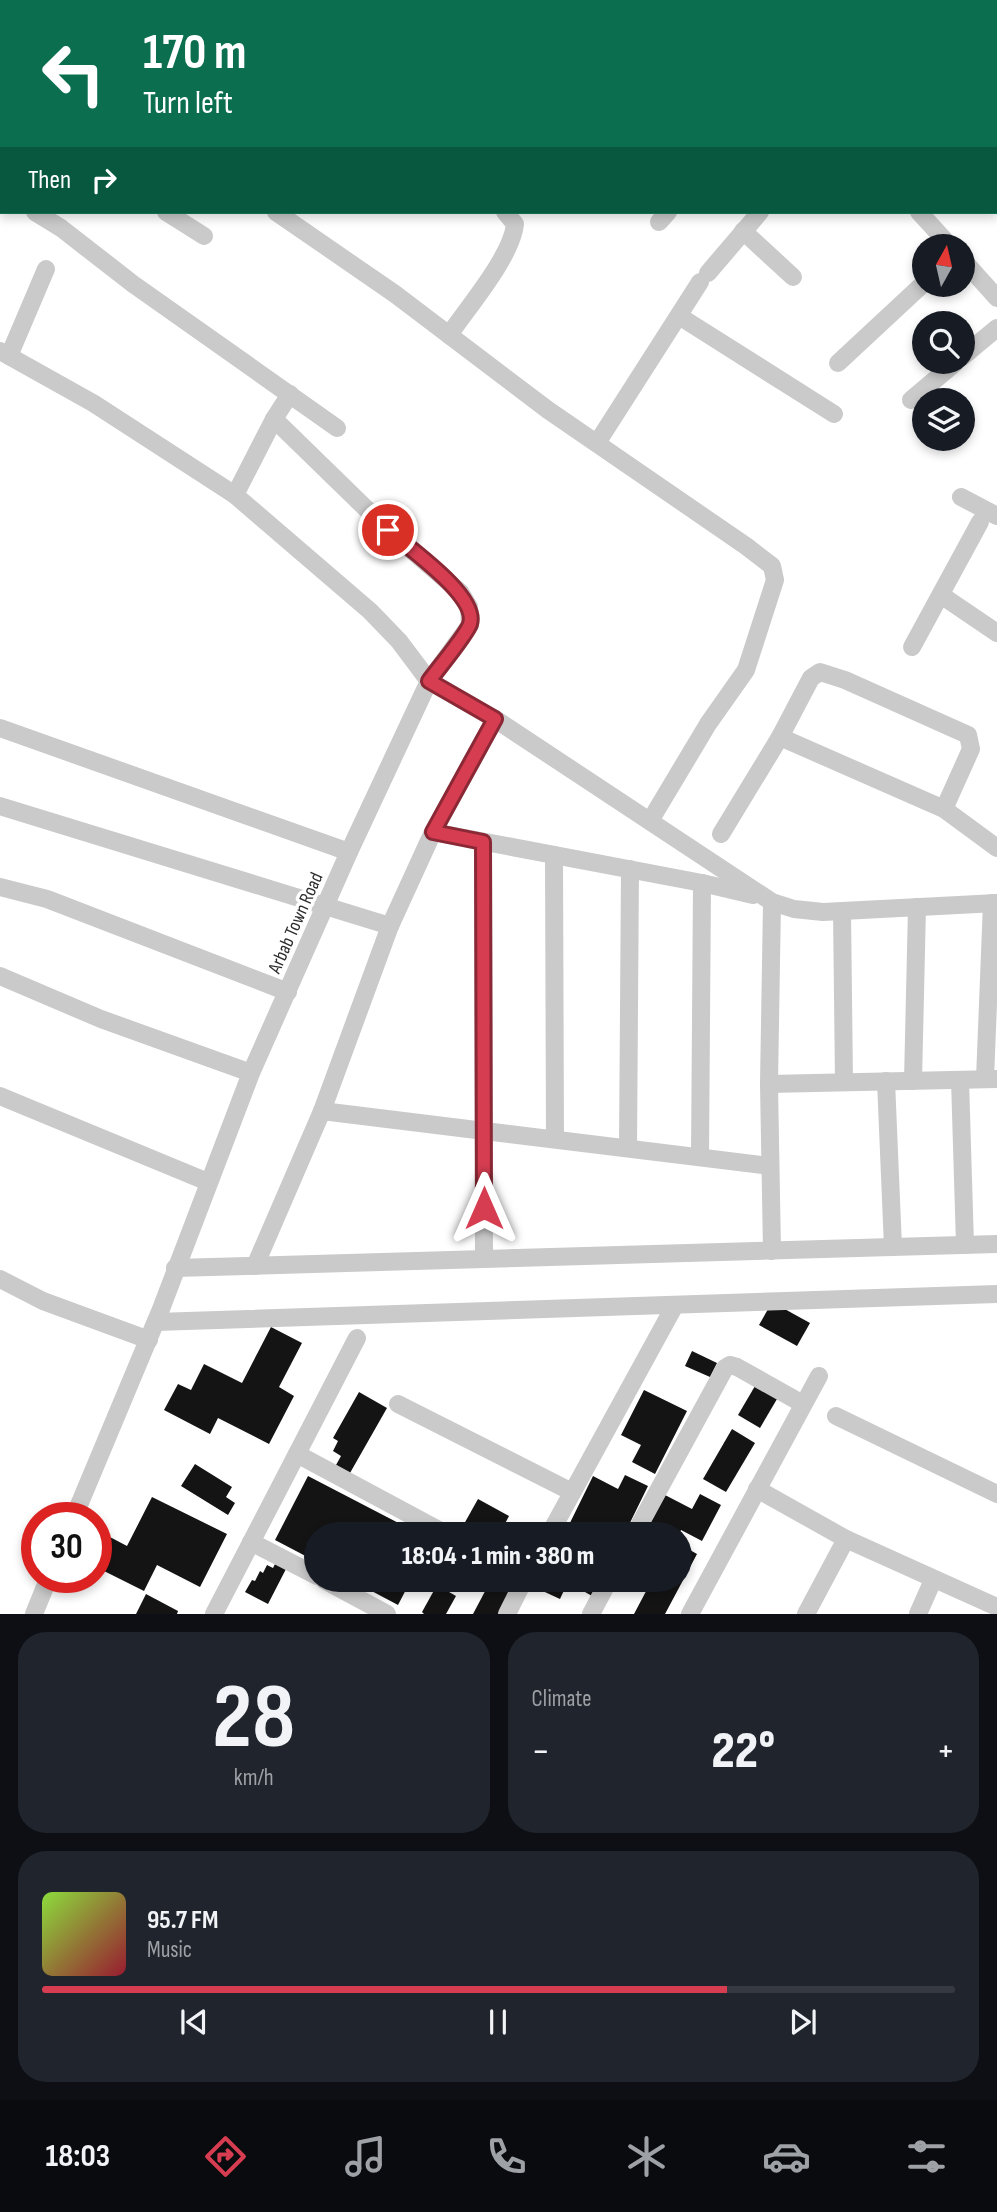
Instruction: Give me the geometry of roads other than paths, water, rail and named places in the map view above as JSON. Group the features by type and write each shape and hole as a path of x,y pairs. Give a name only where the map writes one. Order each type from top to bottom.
{"street":[{"path":"38,214 337,428"},
{"path":"169,214 204,236"},
{"path":"279,214 395,294 597,443 772,566 775,580 746,670 708,724 650,821"},
{"path":"449,335 503,258 515,224 507,214"},
{"path":"597,443 704,278 758,214"},
{"path":"921,214 939,234"},
{"path":"743,231 793,277"},
{"path":"46,269 5,354 93,403 235,495 370,611 399,641 429,681 495,719 769,900"},
{"path":"975,271 993,286"},
{"path":"838,363 912,294"},
{"path":"679,316 834,414"},
{"path":"975,346 997,328"},
{"path":"911,400 942,374"},
{"path":"235,495 290,394"},
{"name":"Arbab Town Road","path":"80,1502 149,1340 251,1073 327,907 349,852 429,681 470,625 469,607 460,592 388,530 274,419"},
{"path":"912,648 988,519 961,498"},
{"path":"941,595 997,633"},
{"path":"721,834 780,737 811,678 820,672 829,673 968,735 971,749 944,810"},
{"path":"255,1266 322,1111 390,926 433,832 495,719"},
{"path":"0,728 349,852"},
{"path":"780,737 944,810 997,848"},
{"path":"0,806 390,926"},
{"path":"433,832 702,883 794,909 823,912 995,903 991,1079 769,1084"},
{"path":"483,842 484,1259"},
{"path":"554,855 555,1139"},
{"path":"628,1148 630,869"},
{"path":"700,1157 702,883"},
{"path":"0,887 97,918 288,992"},
{"path":"769,900 772,1251"},
{"path":"913,1081 917,907"},
{"path":"842,911 844,1082"},
{"path":"0,976 101,1019 251,1073"},
{"path":"960,1080 965,1245"},
{"path":"886,1082 893,1247"},
{"path":"0,1096 208,1182"},
{"path":"322,1111 770,1166"},
{"path":"175,1268 997,1244"},
{"path":"0,1279 43,1301 149,1340"},
{"path":"156,1322 997,1294"},
{"path":"556,1522 675,1305"},
{"path":"214,1614 357,1338"},
{"path":"641,1522 725,1368 730,1365 737,1367 803,1404"},
{"path":"690,1614 819,1376"},
{"path":"398,1404 572,1492"},
{"path":"835,1416 997,1494"},
{"path":"297,1454 424,1522"},
{"path":"757,1489 846,1539 997,1607"},
{"path":"806,1614 846,1539"},
{"path":"251,1542 304,1569"},
{"path":"918,1614 933,1580"},
{"path":"346,1592 387,1614"},
{"path":"507,1614 518,1592"},
{"path":"591,1614 603,1592"},
{"path":"34,1614 43,1593"}]}
